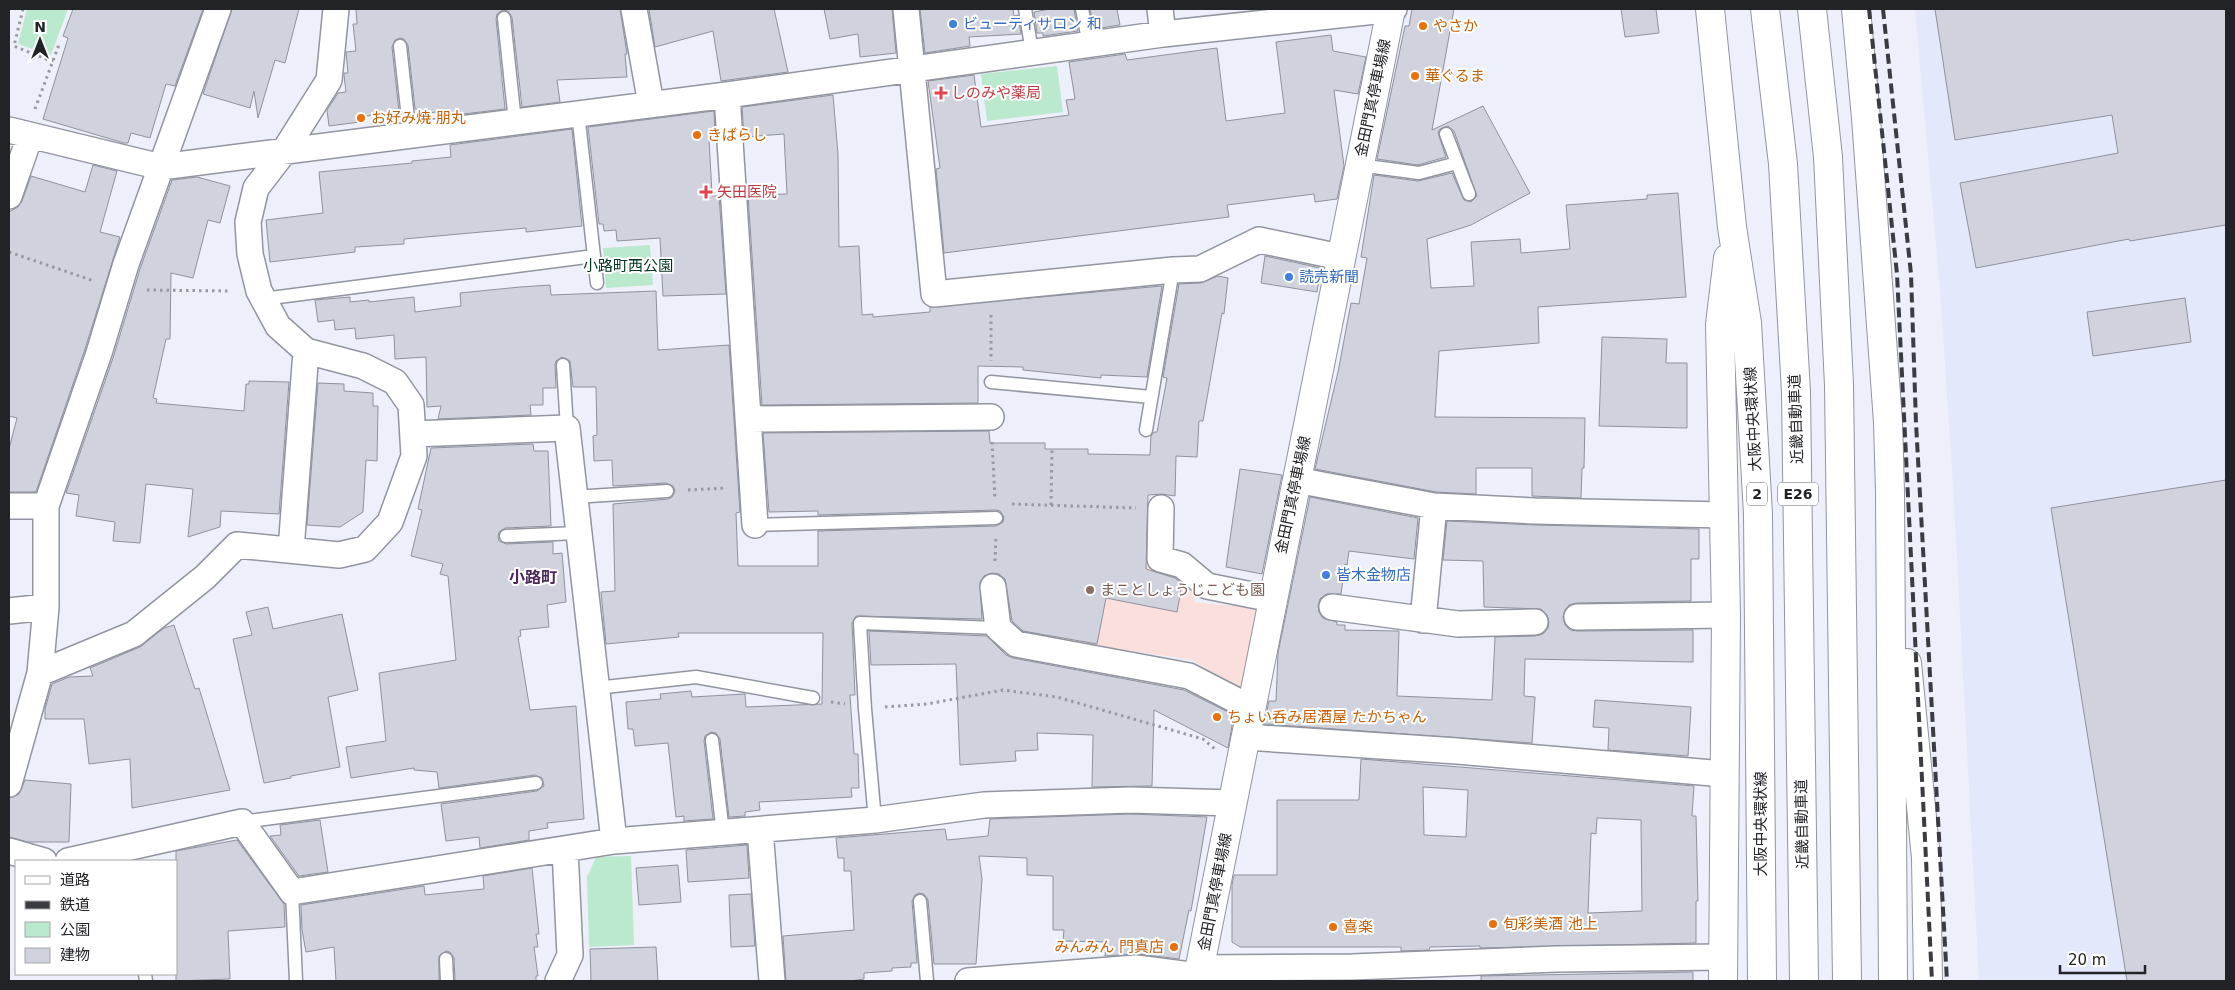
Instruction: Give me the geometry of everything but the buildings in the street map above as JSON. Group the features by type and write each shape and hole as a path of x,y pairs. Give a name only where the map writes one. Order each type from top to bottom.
{"main road":[{"name":"金田門真停車場線","path":"1198,975 1272,599 1327,335 1340,257 1392,9"},
{"name":"大阪中央環状線","path":"1710,9 1732,227 1747,323 1758,514 1762,981"},
{"name":"近畿自動車道","path":"1765,9 1783,164 1796,392 1804,981"},
{"path":"1812,9 1828,156 1839,385 1847,981"},
{"path":"1856,9 1866,118 1888,422 1893,981"},
{"path":"1723,969 1726,616 1720,324 1732,227"},
{"path":"1890,492 1926,858 1928,981"}],"street":[{"path":"9,784 40,673 46,607 46,506 99,353 126,264 218,9"},
{"path":"40,673 134,634 205,576 237,545 338,555 365,548 390,522 414,456 411,405 395,382 363,366 306,351 278,326 259,291 250,254 248,222 256,188 283,153 329,80 336,9"},
{"path":"634,9 651,104"},
{"path":"906,9 910,69 934,294 990,290 1173,270 1200,270 1259,240 1340,257"},
{"path":"1160,9 1163,34"},
{"path":"9,196 21,133 161,167 283,153 727,95 1321,13 1392,9"},
{"path":"727,95 755,525"},
{"path":"291,550 306,351"},
{"path":"748,418 991,417"},
{"path":"413,434 566,428 614,841"},
{"path":"1296,480 1434,506 1725,515"},
{"path":"9,506 46,506"},
{"path":"1423,620 1434,506"},
{"path":"1161,508 1160,559 1182,565 1207,586 1272,599"},
{"path":"993,586 998,628 1016,644 1190,676 1251,708"},
{"path":"9,611 46,607"},
{"path":"1332,607 1458,624 1535,622"},
{"path":"1577,617 1726,616"},
{"path":"1245,737 1458,751 1724,774"},
{"path":"72,860 242,822 292,892 614,841 875,820 984,805 1130,800 1233,803"},
{"path":"760,830 772,981"},
{"path":"558,981 570,955 565,849"},
{"path":"9,851 40,860"},
{"path":"968,981 1136,968 1198,975 1557,959 1723,969"}],"lane":[{"path":"1025,9 1032,52"},
{"path":"1082,9 1089,44"},
{"path":"504,18 515,122"},
{"path":"400,46 410,136"},
{"path":"578,113 597,283"},
{"path":"1446,134 1469,194"},
{"path":"1359,165 1419,173 1457,163"},
{"path":"263,299 594,256"},
{"path":"1146,430 1173,270"},
{"path":"563,365 566,428"},
{"path":"991,382 1151,397"},
{"path":"574,497 667,491"},
{"path":"755,525 996,518"},
{"path":"506,536 578,533"},
{"path":"875,820 860,623 998,628"},
{"path":"596,688 696,677 813,698"},
{"path":"712,740 723,833"},
{"path":"242,822 536,783"},
{"path":"292,892 296,981"},
{"path":"920,901 927,981"},
{"path":"446,959 447,981"}],"path":[{"path":"23,9 14,46 53,62"},
{"path":"21,133 60,42"},
{"path":"990,290 991,382"},
{"path":"1051,505 1052,448"},
{"path":"667,491 752,487"},
{"path":"1004,504 1161,508"},
{"path":"813,698 865,708 927,704 1003,690 1057,697 1203,739 1239,771"}],"shaded area":[{"path":"1915,9 2226,9 2226,981 1979,981 1954,501 1940,290"},
{"path":"1040,546 1178,568 1197,586 1194,602 1260,609 1242,690 1192,660 1023,634"}],"green space":[{"path":"27,9 68,9 51,55 18,44"},
{"path":"1057,66 1063,112 987,121 981,74"},
{"name":"小路町西公園","path":"650,245 653,285 606,288 603,248"},
{"path":"631,856 634,945 589,947 587,877 596,857"}],"railway":[{"path":"1869,9 1897,274 1932,981"},
{"path":"1883,9 1911,274 1916,423 1947,981"}],"place":[{"name":"ビューティサロン 和","path":"953,24"},
{"name":"やさか","path":"1423,26"},
{"name":"華ぐるま","path":"1415,76"},
{"name":"しのみや薬局","path":"941,93"},
{"name":"お好み焼 朋丸","path":"361,118"},
{"name":"きばらし","path":"697,135"},
{"name":"矢田医院","path":"706,192"},
{"name":"読売新聞","path":"1289,277"},
{"name":"皆木金物店","path":"1326,575"},
{"name":"まことしょうじこども園","path":"1090,590"},
{"name":"ちょい呑み居酒屋 たかちゃん","path":"1217,717"},
{"name":"旬彩美酒 池上","path":"1493,924"},
{"name":"喜楽","path":"1333,927"},
{"name":"みんみん 門真店","path":"1174,947"}],"district":[{"name":"小路町","path":"533,577"}]}
